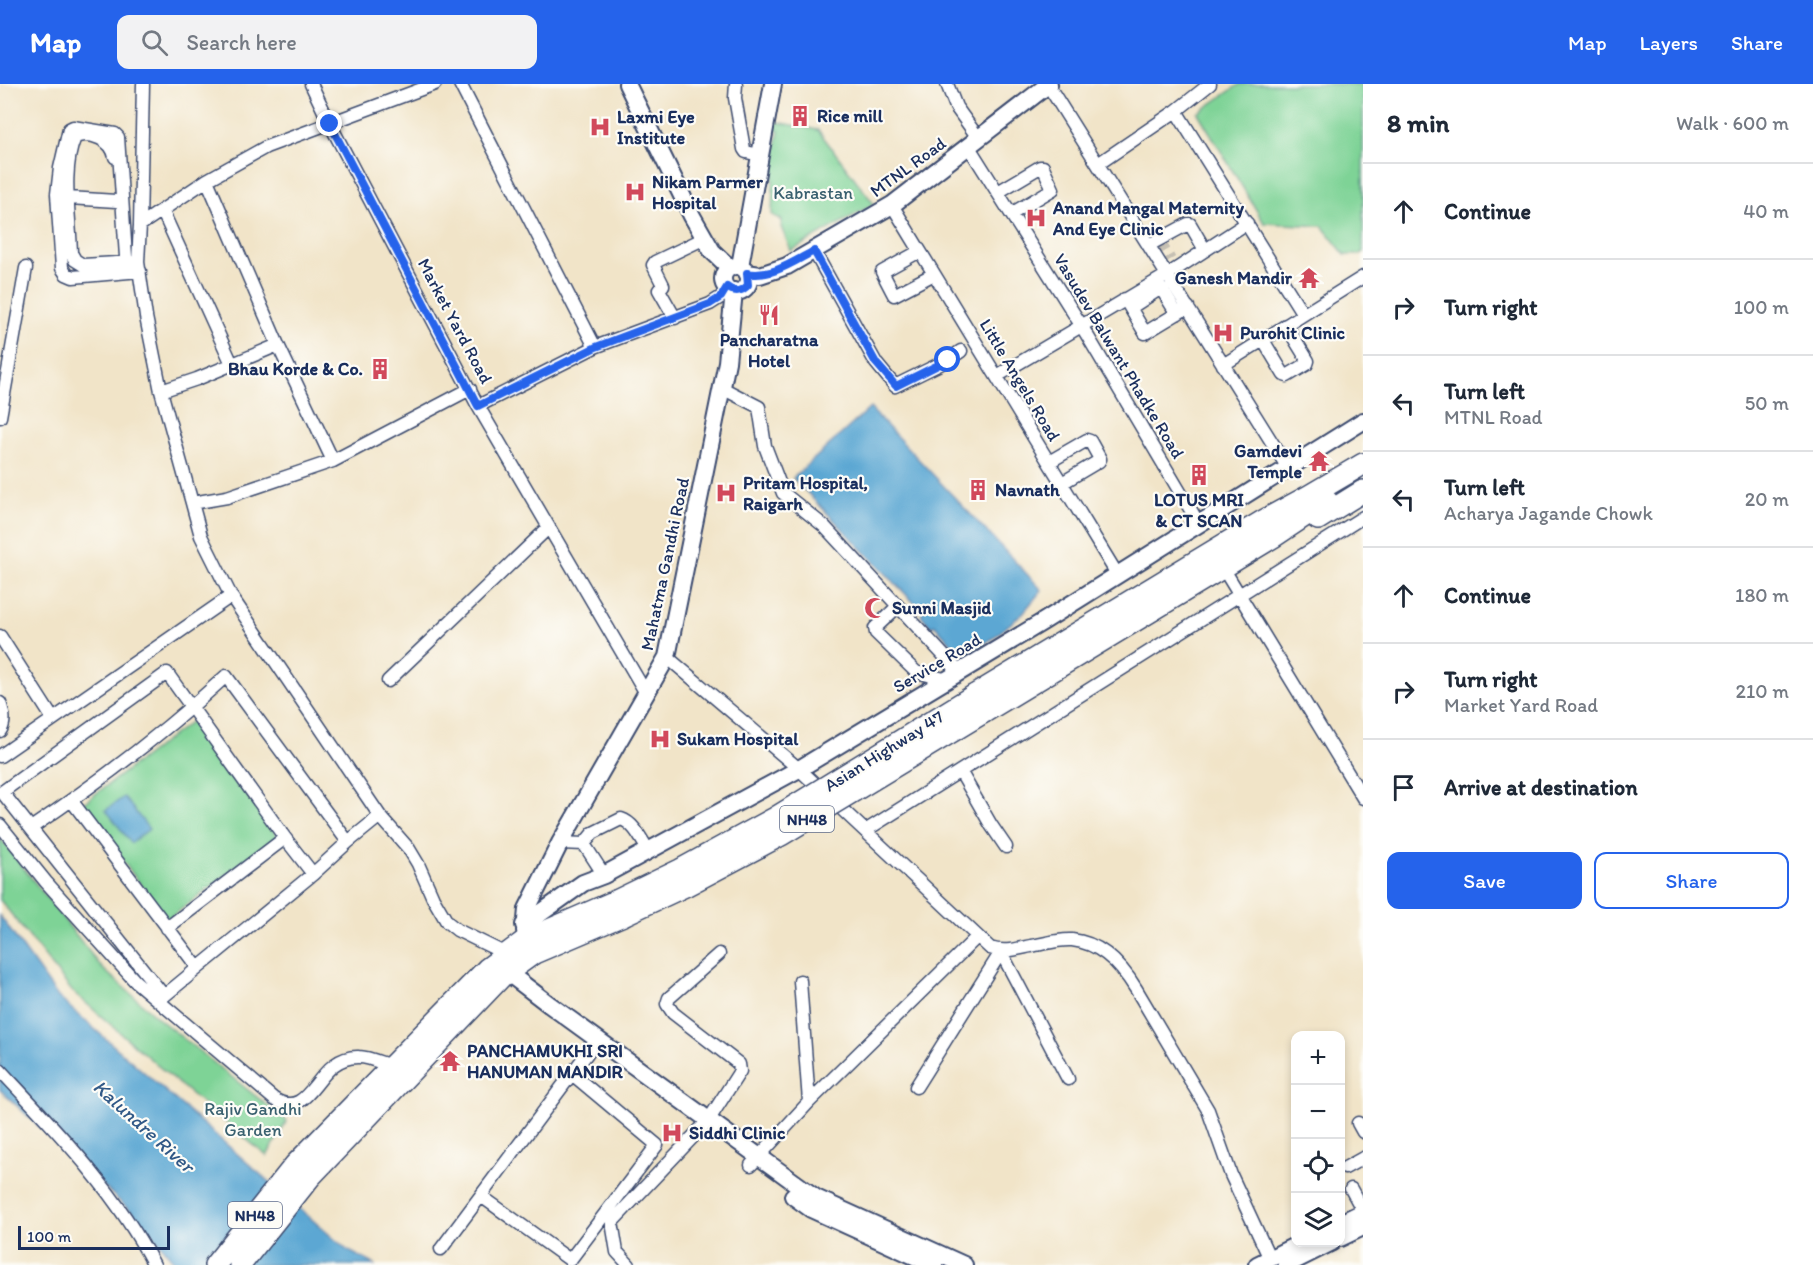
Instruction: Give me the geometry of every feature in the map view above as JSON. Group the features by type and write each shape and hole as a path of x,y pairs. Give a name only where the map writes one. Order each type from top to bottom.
{"highway":[{"path":"1268,529 1302,488 1363,451"},
{"name":"NH48","path":"1311,503 1363,464"},
{"name":"NH48","path":"1268,529 1311,503 1363,478"},
{"path":"1268,529 1320,518 1363,491"},
{"name":"Asian Highway 47","path":"498,968 527,940 619,908 680,870 1223,568 1268,529"},
{"name":"Asian Highway 47","path":"979,704 1268,529"},
{"name":"NH48","path":"240,1265 303,1171 391,1066 498,968"},
{"name":"NH48","path":"215,1265 498,968"}],"street":[{"path":"133,267 140,225 143,84"},
{"name":"Market Yard Road","path":"311,84 478,406 647,695"},
{"path":"140,225 207,180 266,147 435,84"},
{"path":"460,84 596,347"},
{"path":"478,406 596,347 675,318 721,297 730,289 745,288 749,281 739,269 712,251 627,84"},
{"path":"735,84 735,98 744,149 746,152 760,155"},
{"path":"739,269 773,84"},
{"name":"Vasudev Balwant Phadke Road","path":"947,84 998,192 1081,325 1199,524"},
{"path":"1098,164 1176,111 1210,84"},
{"path":"1045,85 1155,244 1170,272 1183,311 1223,365 1288,468"},
{"name":"MTNL Road","path":"739,269 760,275 787,266 892,205 974,143 1045,85"},
{"path":"1176,111 1303,314"},
{"path":"133,267 73,277 66,274 62,268 57,194 69,129 73,127 115,134 118,137 133,267 161,391 201,536 231,596 380,816 409,849 436,906 447,922 498,968 594,1044 755,1161 811,1209 934,1265"},
{"path":"117,244 115,153 105,140 90,135 75,137 68,165 71,252 75,260 83,265 133,267"},
{"path":"998,192 1040,166 1043,167 1054,186 1053,189 1011,214"},
{"path":"207,180 278,345 333,461"},
{"path":"69,198 116,201"},
{"name":"Little Angels Road","path":"892,205 1118,574"},
{"path":"162,210 232,364"},
{"path":"997,376 1081,325 1130,302 1170,272 1247,223"},
{"path":"1155,244 1188,224 1205,250"},
{"path":"675,318 659,290 663,285 653,265 705,238"},
{"path":"814,251 876,363 896,386 961,351"},
{"path":"0,417 26,268"},
{"path":"1223,365 1266,338 1288,329 1303,314 1363,277"},
{"name":"Mahatma Gandhi Road","path":"527,940 527,909 560,843 667,657 727,362 730,289"},
{"path":"1130,302 1145,333 1183,311"},
{"path":"1266,338 1284,375 1287,376 1307,364 1308,361 1288,329"},
{"path":"161,391 278,345"},
{"path":"722,388 759,407 765,446 783,493 824,526 898,606 954,676"},
{"path":"192,503 227,497 333,461 470,389"},
{"name":"Service Road","path":"527,940 583,883 604,875 799,769 954,676 1363,422"},
{"path":"1049,462 1087,440 1090,441 1099,461 1062,483"},
{"path":"865,831 1363,517"},
{"path":"388,681 548,528"},
{"path":"1223,568 1363,798"},
{"path":"0,756 231,596"},
{"path":"898,606 875,628 876,633 916,672 954,676"},
{"path":"0,636 53,719"},
{"path":"667,657 799,769 990,948 1001,952 1072,940 1086,943 1112,958 1124,970 1208,1110 1231,1174 1272,1263"},
{"path":"313,874 167,673 2,792 164,996 313,874 380,816"},
{"path":"31,828 191,708 226,676 348,842"},
{"path":"0,703 4,715 3,727 0,730"},
{"path":"960,771 1006,847"},
{"path":"71,800 198,968"},
{"path":"584,844 592,833 621,819 632,825 648,850"},
{"path":"0,825 46,882 135,981 282,1104 297,1104 304,1099 326,1071 349,1058 360,1056 391,1066"},
{"path":"167,928 285,838"},
{"path":"560,843 584,844"},
{"path":"584,844 604,875"},
{"path":"755,1161 809,1102 977,937"},
{"path":"1001,952 1068,1079"},
{"path":"916,1087 1001,952"},
{"path":"629,1265 617,1252 612,1222 704,1124 739,1074 739,1064 673,1013 667,1004 669,998 719,954"},
{"path":"800,981 809,1102"},
{"path":"441,1249 594,1044"},
{"path":"0,1070 69,1143 110,1195 154,1265"},
{"path":"481,1196 568,1262 657,1145 572,1074"},
{"path":"1345,1168 1363,1158"},
{"path":"755,1161 816,1198 964,1265"},
{"path":"1345,1221 1363,1211 1351,1189"},
{"path":"1345,1236 1363,1227"},
{"path":"1272,1263 1296,1247"},
{"path":"1272,1263 1318,1247"}],"green space":[{"path":"1240,84 1363,84 1363,252 1358,255 1345,255 1322,226 1264,223 1198,113"},
{"name":"Kabrastan","path":"772,121 818,130 874,204 791,251 781,227 782,220 772,215 774,155 779,131 770,128"},
{"path":"192,721 278,836 167,920 81,805"},
{"name":"Rajiv Gandhi Garden","path":"0,838 102,968 159,1019 287,1121 267,1156 179,1084 71,990 0,900"}],"water":[{"path":"870,408 1042,590 1022,614 993,638 963,657 935,625 931,627 921,615 923,612 793,478"},
{"path":"124,797 149,829 131,843 106,810"},
{"name":"Kalundre River","path":"0,916 58,997 347,1250 376,1265 177,1265 142,1222 0,1090"}],"tunnel":[{"path":"1159,241 1170,260"}],"place":[{"name":"Rice mill","path":"800,116"},
{"name":"Laxmi Eye Institute","path":"600,127"},
{"name":"Nikam Parmer Hospital","path":"635,192"},
{"name":"Anand Mangal Maternity And Eye Clinic","path":"1036,218"},
{"name":"Ganesh Mandir","path":"1309,278"},
{"name":"Pancharatna Hotel","path":"769,315"},
{"name":"Purohit Clinic","path":"1223,333"},
{"name":"Bhau Korde & Co.","path":"380,369"},
{"name":"Gamdevi Temple","path":"1319,461"},
{"name":"LOTUS MRI & CT SCAN","path":"1199,475"},
{"name":"Navnath","path":"978,490"},
{"name":"Pritam Hospital, Raigarh","path":"726,493"},
{"name":"Sunni Masjid","path":"875,608"},
{"name":"Sukam Hospital","path":"660,739"},
{"name":"PANCHAMUKHI SRI HANUMAN MANDIR","path":"450,1061"},
{"name":"Siddhi Clinic","path":"672,1133"}],"route":[{"path":"330,124 478,406 596,347 710,304 721,297 727,287 734,291 742,290 748,285 747,273 760,275 787,266 814,251 876,363 896,386 948,360"}]}
